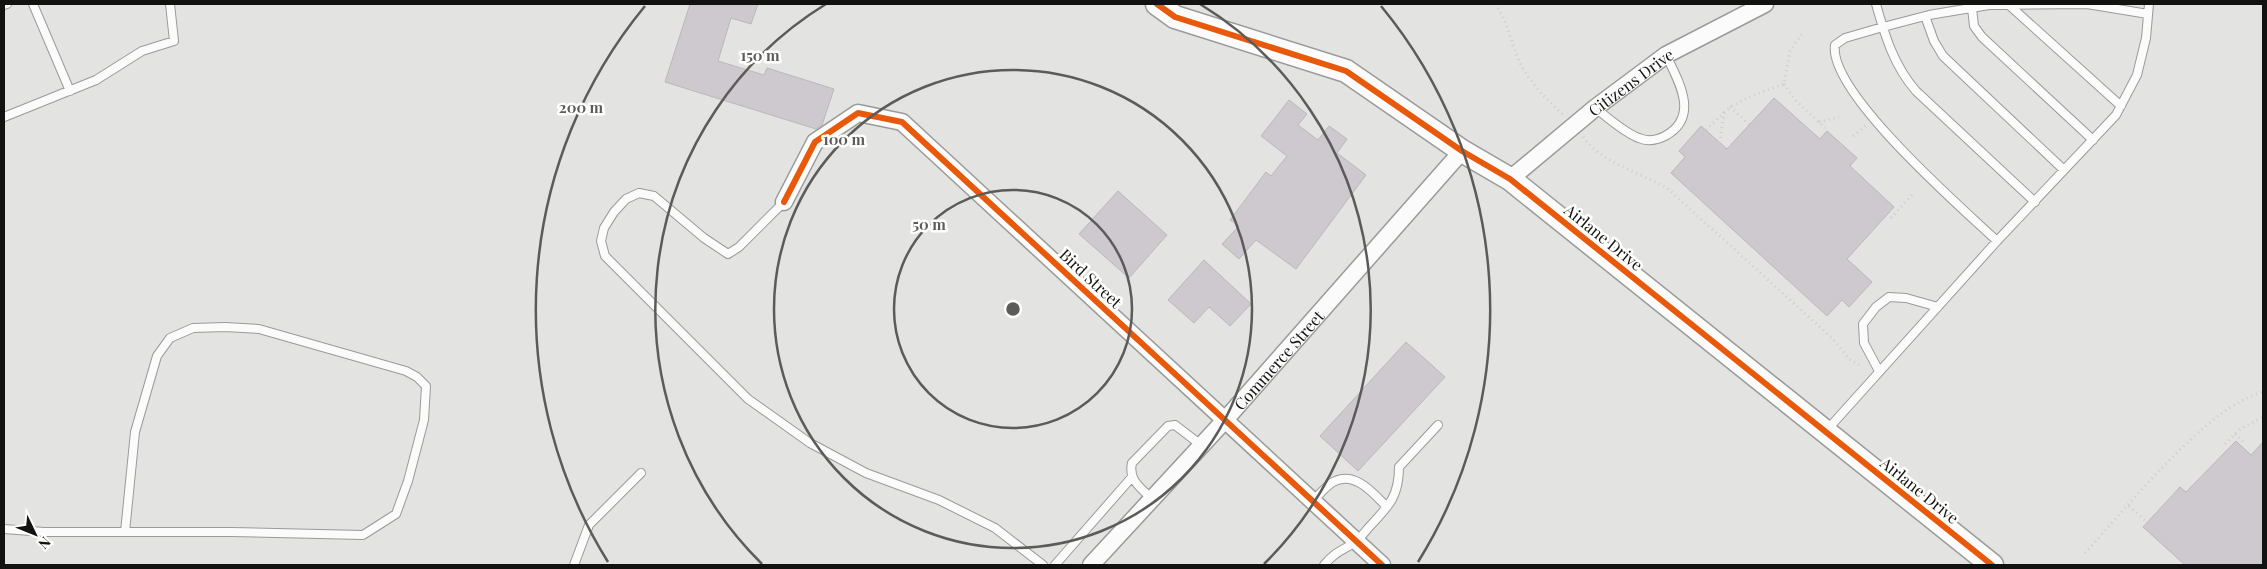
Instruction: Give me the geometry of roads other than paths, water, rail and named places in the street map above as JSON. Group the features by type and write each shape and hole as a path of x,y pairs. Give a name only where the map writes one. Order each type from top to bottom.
{"street":[{"name":"Airlane Drive","path":"1157,4 1175,17 1346,70 1462,151 1510,179 1992,565"},
{"name":"Citizens Drive","path":"1510,179 1595,108 1666,55 1765,4"},
{"name":"Bird Street","path":"784,202 815,142 858,113 902,122 1382,565"},
{"name":"Commerce Street","path":"1091,565 1225,420 1462,151"}],"lane":[{"path":"33,4 70,90"},
{"path":"4,117 96,80 142,51 174,41 170,4"},
{"path":"1876,4 1894,57 1906,80 2035,202"},
{"path":"1997,241 1890,139 1854,93 1834,53 1835,46 1845,38 1883,27 1925,16 1972,8 2009,5 2087,4 2148,14"},
{"path":"1825,432 1997,241 2116,115 2137,75 2146,38 2149,4"},
{"path":"2009,5 2121,106"},
{"path":"1972,8 1974,26 1982,37 2093,140"},
{"path":"1925,16 1934,41 1943,56 2064,170"},
{"path":"1595,108 1640,139 1657,140 1672,132 1684,115 1685,99 1666,55"},
{"path":"784,202 739,247 728,254 704,238 654,196 639,193 626,199 614,212 604,228 601,241 605,256 621,274 748,399 810,444 866,473 940,500 995,528 1043,565"},
{"path":"1879,372 1864,342 1864,324 1876,307 1889,297 1906,298 1938,307"},
{"path":"4,529 44,532 363,535 396,514 408,481 424,420 426,386 417,377 406,371 260,329 193,328 170,338 157,356 135,432 125,532"},
{"path":"1152,499 1134,482 1130,471 1132,463 1168,426 1175,425 1201,445"},
{"path":"1324,565 1335,552 1356,541 1387,507 1395,496 1399,483 1400,467 1438,425"},
{"path":"574,565 589,525 641,473"},
{"path":"1054,565 1132,477"},
{"path":"1313,501 1334,481 1360,481 1387,507"}]}
